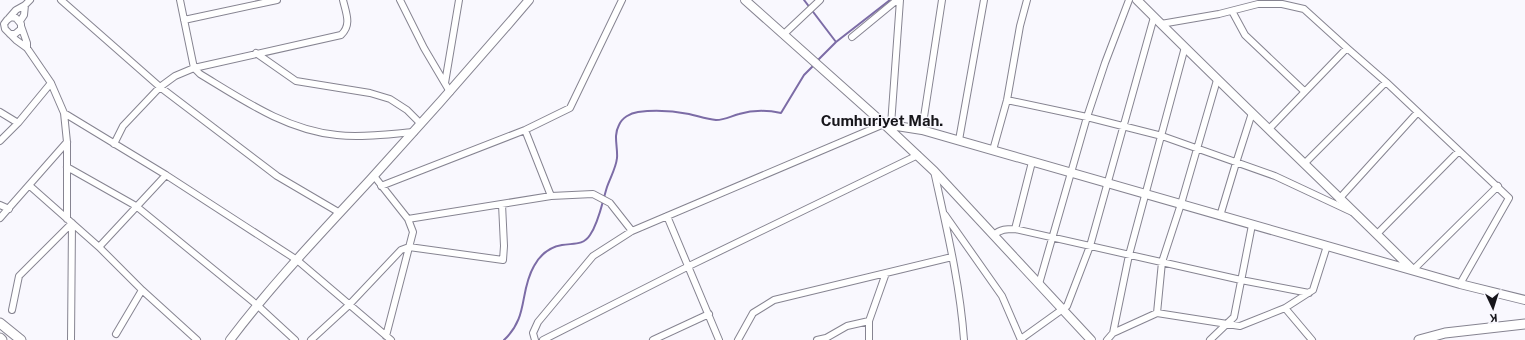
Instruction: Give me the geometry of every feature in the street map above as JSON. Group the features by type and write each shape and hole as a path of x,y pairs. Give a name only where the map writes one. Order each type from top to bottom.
{"main road":[{"path":"0,323 21,340"},
{"path":"1419,340 1445,333 1525,324"}],"street":[{"path":"61,0 160,87 277,176 340,213"},
{"path":"180,0 194,68 200,74 260,110 312,130 337,135 414,132"},
{"path":"184,20 277,0"},
{"path":"114,144 123,126 160,87 175,76 194,68 341,35 345,31 348,21 343,0"},
{"path":"400,0 450,92"},
{"path":"445,83 459,0"},
{"path":"230,340 257,305 450,92 529,0"},
{"path":"382,186 525,130 570,108 622,0"},
{"path":"745,0 888,124 934,171 1091,340"},
{"path":"888,124 898,0"},
{"path":"852,37 898,0"},
{"path":"922,130 942,0"},
{"path":"959,140 975,43 984,0"},
{"path":"993,150 1007,100 1020,26 1027,0"},
{"path":"1039,284 1087,117 1105,63 1129,0"},
{"path":"1137,0 1217,80 1269,128 1353,213 1377,234 1413,270"},
{"path":"28,2 16,10 4,26 5,32 27,48 50,83 64,113 67,142 71,340"},
{"path":"5,32 18,33 28,2"},
{"path":"784,34 816,2"},
{"path":"1162,24 1232,11 1258,4 1272,3 1304,9 1386,82 1509,198 1460,284"},
{"path":"1232,11 1245,35 1304,91"},
{"path":"943,212 1002,296 1021,340 1064,310 1067,306 1090,246 1154,17"},
{"path":"0,20 16,18 21,24 27,48"},
{"path":"1113,333 1129,255 1185,48"},
{"path":"1269,128 1347,48"},
{"path":"256,54 296,81 370,93 390,99 407,110 421,124"},
{"path":"1157,313 1162,262 1181,204 1217,80"},
{"path":"1305,163 1386,82"},
{"path":"0,141 18,123 50,83"},
{"path":"1007,100 1123,125 1162,136 1275,176 1353,213"},
{"path":"0,112 18,123"},
{"path":"1339,199 1418,112"},
{"path":"64,113 166,175 297,260 388,338 413,232 408,219 374,176"},
{"path":"1220,216 1252,113"},
{"path":"535,340 533,333 538,322 593,256 632,231 888,124 922,130 959,140 1460,284 1525,300"},
{"path":"525,130 550,196"},
{"path":"0,218 30,186 67,142"},
{"path":"1377,234 1459,151"},
{"path":"543,340 689,266 918,155"},
{"path":"1015,229 1032,162"},
{"path":"67,167 136,206 257,305 295,340"},
{"path":"934,171 952,257 964,340"},
{"path":"99,247 166,175"},
{"path":"30,186 99,247 142,290 197,340"},
{"path":"1413,270 1498,186"},
{"path":"408,219 550,196 593,194 610,203 632,231"},
{"path":"311,340 349,305 401,250 409,247 503,260 504,246 502,204"},
{"path":"0,205 9,209"},
{"path":"667,216 719,340"},
{"path":"12,310 19,276 69,221"},
{"path":"1210,340 1234,317 1252,225"},
{"path":"994,235 1006,229 1015,229 1309,294"},
{"path":"1107,340 1113,333 1157,313 1240,326 1285,308 1309,294 1313,290 1327,246"},
{"path":"738,340 753,313 774,300 952,257"},
{"path":"869,340 869,321 886,273"},
{"path":"116,334 142,290"},
{"path":"1285,308 1312,340"},
{"path":"653,340 709,314"},
{"path":"817,340 826,338 847,326 869,321"}],"waterway":[{"path":"804,0 836,42"},
{"path":"817,61 836,42 890,0"},
{"path":"504,340 512,331 521,313 526,285 529,276 539,258 553,248 584,241 593,230 617,158 616,133 620,122 624,118 635,113 650,111 683,113 716,120 755,111 781,113 804,75 814,65"}],"district":[{"name":"Cumhuriyet Mah.","path":"882,121"}]}
